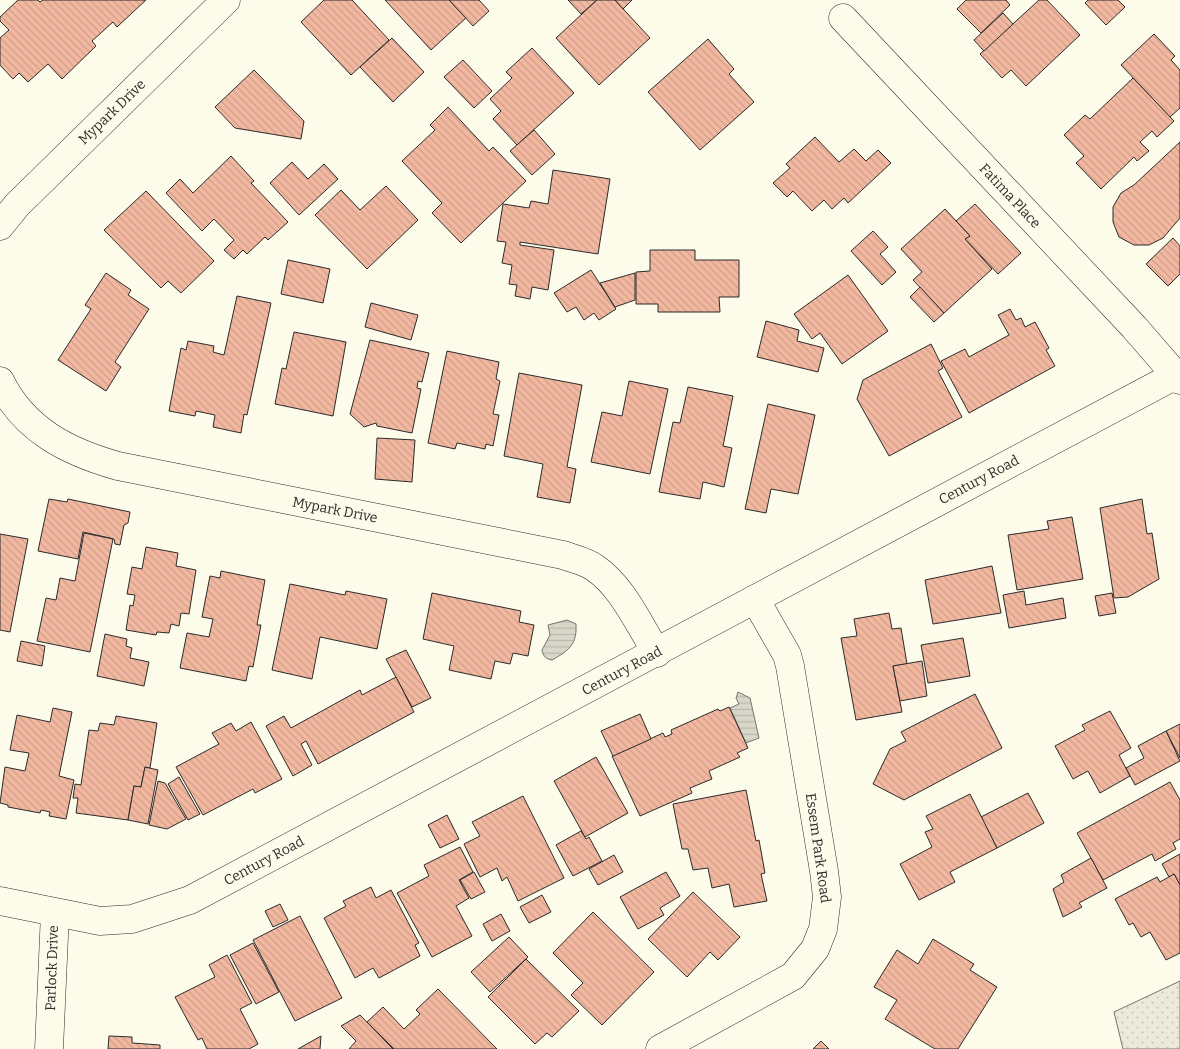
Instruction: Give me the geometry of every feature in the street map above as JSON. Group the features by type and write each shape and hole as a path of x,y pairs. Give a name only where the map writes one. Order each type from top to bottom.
{"street":[{"name":"Mypark Drive","path":"0,226 17,205 226,0"},
{"name":"Fatima Place","path":"843,18 1127,320 1178,377"},
{"name":"Century Road","path":"54,913 100,921 132,919 190,900 1178,377"},
{"name":"Mypark Drive","path":"0,381 12,402 32,424 58,444 92,459 118,466 553,553 584,562 595,568 610,581 657,653"},
{"name":"Essem Park Road","path":"660,1049 793,976 815,949 826,916 827,897 824,871 790,666 787,656 755,600"},
{"name":"Parlock Drive","path":"0,901 54,913 49,1049"}],"shaded area":[{"path":"567,620 576,624 574,642 563,653 552,660 548,659 544,656 542,650 550,635 548,625"},
{"path":"738,692 750,698 759,738 746,743 730,708 739,704 736,698"},
{"path":"1180,981 1180,1049 1123,1049 1114,1012"}],"building":[{"path":"18,0 38,0 40,2 43,0 146,0 117,27 113,22 92,41 96,46 62,79 48,64 28,82 19,73 13,79 0,65 0,38 9,30 0,21 0,17"},
{"path":"324,0 352,0 389,40 351,75 301,22"},
{"path":"385,0 449,0 466,18 431,50"},
{"path":"449,0 479,0 489,11 473,26"},
{"path":"568,0 597,0 581,14"},
{"path":"597,0 615,0 650,38 599,85 556,38"},
{"path":"615,0 632,0 623,9"},
{"path":"966,0 1006,0 1010,5 981,33 957,9"},
{"path":"1039,0 1047,0 1080,35 1026,86 1011,70 1002,78 980,54"},
{"path":"1088,0 1118,0 1125,7 1106,25 1085,3"},
{"path":"1003,13 1013,24 984,51 974,40"},
{"path":"1154,34 1175,56 1171,60 1180,70 1180,108 1170,117 1121,65"},
{"path":"392,38 424,72 393,102 360,67"},
{"path":"708,39 734,69 729,74 754,102 700,150 648,92"},
{"path":"532,48 574,93 517,145 493,119 501,111 490,99 512,78 506,72"},
{"path":"463,60 492,91 474,108 444,77"},
{"path":"254,70 304,121 301,139 235,128 215,107"},
{"path":"1133,78 1174,121 1157,137 1152,131 1140,142 1149,151 1137,161 1134,157 1101,189 1076,163 1084,156 1064,135 1085,115 1090,119"},
{"path":"448,107 489,151 493,147 526,181 461,243 432,213 442,203 402,161 435,130 430,125"},
{"path":"534,130 555,154 532,175 510,151"},
{"path":"815,137 839,162 854,149 866,161 878,150 891,163 848,203 844,198 832,209 824,200 812,211 793,191 787,197 773,183 790,168 786,164"},
{"path":"1180,142 1180,218 1163,238 1149,245 1134,245 1119,237 1113,222 1113,207 1121,193 1134,185"},
{"path":"231,156 254,181 251,183 288,222 268,240 265,237 247,254 243,250 234,259 224,250 234,240 214,219 202,231 166,193 180,179 193,193"},
{"path":"292,162 308,179 324,164 338,179 299,215 270,183"},
{"path":"553,170 610,179 598,254 520,242 520,245 554,250 548,290 532,287 530,299 515,296 517,285 509,284 512,265 502,263 506,242 497,241 503,204 529,208 531,201 548,204"},
{"path":"386,186 418,220 367,269 315,215 341,190 360,210"},
{"path":"146,191 214,261 181,293 168,281 161,288 104,230"},
{"path":"975,204 1021,253 998,274 965,239 970,236 956,221"},
{"path":"945,209 970,236 965,239 992,269 944,313 913,280 922,272 901,249"},
{"path":"873,231 888,247 880,254 896,272 882,285 851,251"},
{"path":"1173,238 1180,246 1180,274 1168,286 1146,264"},
{"path":"650,250 695,250 695,260 739,260 739,297 719,297 720,312 658,312 658,304 636,304 636,272 650,271"},
{"path":"288,260 330,269 323,303 281,294"},
{"path":"591,270 616,309 599,320 594,313 584,320 576,307 567,312 554,293"},
{"path":"106,273 131,290 128,295 149,309 115,362 121,367 106,391 58,360 91,309 85,305"},
{"path":"635,273 635,300 615,307 600,283"},
{"path":"848,275 888,331 842,364 820,333 812,339 794,314"},
{"path":"920,287 944,313 934,322 910,297"},
{"path":"237,296 271,303 247,415 244,414 241,433 213,427 215,415 196,411 195,416 169,411 181,348 186,350 188,341 214,346 213,352 224,355"},
{"path":"371,303 418,315 411,340 365,327"},
{"path":"1010,309 1016,320 1021,318 1025,327 1035,322 1049,348 1046,350 1055,366 969,413 941,361 965,349 969,357 1009,335 998,315"},
{"path":"766,321 799,330 797,341 824,348 818,372 757,357"},
{"path":"294,332 346,342 333,416 275,404 282,368 286,369"},
{"path":"370,340 429,353 422,382 418,381 417,388 421,389 412,433 377,426 376,423 364,427 350,414"},
{"path":"931,344 943,368 938,371 962,417 889,456 857,399 863,380"},
{"path":"447,351 499,362 496,379 500,381 493,414 499,415 493,446 486,444 485,449 457,443 455,449 428,443"},
{"path":"519,373 582,385 567,467 576,469 570,503 537,497 543,464 504,456"},
{"path":"629,381 668,389 650,474 591,462 602,412 622,416"},
{"path":"688,387 733,396 723,446 732,448 724,487 703,482 700,499 659,492 673,422 680,423"},
{"path":"768,404 815,415 798,494 771,489 766,513 745,509"},
{"path":"377,438 415,440 412,482 375,479"},
{"path":"49,499 67,502 68,499 130,512 128,523 124,525 120,545 115,544 114,539 83,532 78,559 38,551"},
{"path":"1142,499 1147,534 1152,533 1159,579 1128,597 1114,598 1100,508"},
{"path":"1072,517 1083,579 1017,590 1008,535 1049,529 1047,521"},
{"path":"84,533 113,539 90,652 37,641 46,598 56,600 60,578 75,581"},
{"path":"0,534 28,539 10,632 0,630"},
{"path":"146,547 178,553 176,566 196,570 189,614 181,613 179,626 171,624 169,633 157,632 156,635 126,630 130,605 133,606 135,595 127,594 132,567 142,569"},
{"path":"992,566 1001,613 933,624 925,580"},
{"path":"221,571 265,580 257,625 261,625 253,667 249,666 246,681 180,668 187,633 209,637 213,619 202,617 210,576 220,578"},
{"path":"290,584 345,595 346,591 387,599 377,649 320,637 312,679 272,670"},
{"path":"1024,591 1026,605 1063,598 1066,618 1009,628 1003,595"},
{"path":"432,593 521,611 519,622 534,625 528,656 513,653 510,664 495,661 491,679 449,670 454,646 423,639"},
{"path":"1112,593 1116,613 1099,616 1095,596"},
{"path":"889,613 892,629 901,628 907,664 893,666 902,712 856,720 841,638 857,636 854,619"},
{"path":"105,634 127,639 126,646 132,648 130,658 149,662 144,686 97,676"},
{"path":"963,638 970,676 928,683 921,645"},
{"path":"21,641 45,646 42,666 17,661"},
{"path":"406,650 431,698 412,707 386,659"},
{"path":"922,661 927,696 900,701 893,666"},
{"path":"396,677 414,712 318,764 306,741 301,744 312,765 293,776 266,726 284,716 291,728 360,690 362,695"},
{"path":"975,694 1002,748 904,800 873,784 890,749 906,741 901,732"},
{"path":"729,707 748,748 737,753 740,757 709,771 712,779 690,788 692,793 640,816 612,756 663,733 665,737 672,734 671,730 718,709 720,711"},
{"path":"53,708 72,712 59,776 74,780 66,819 49,816 50,812 41,810 40,813 8,807 8,805 0,803 5,767 25,771 29,753 10,750 17,715 50,722"},
{"path":"1110,711 1131,748 1119,755 1130,776 1100,793 1088,771 1073,779 1055,746 1085,730 1082,725"},
{"path":"640,714 651,739 613,756 601,731"},
{"path":"116,716 157,723 150,768 145,767 141,787 134,786 128,820 76,813 78,798 73,798 75,784 81,785 89,730 98,731 100,723 114,725"},
{"path":"251,722 282,779 255,793 253,789 203,815 176,767 219,744 212,733 231,723 236,731"},
{"path":"1180,724 1180,758 1166,731"},
{"path":"1166,731 1180,761 1135,785 1126,768 1144,758 1138,746"},
{"path":"596,757 628,813 585,837 554,781"},
{"path":"145,767 158,770 148,824 128,820 134,786 141,787"},
{"path":"179,777 200,814 188,820 168,784"},
{"path":"158,781 165,783 186,819 167,829 149,825"},
{"path":"1170,782 1180,800 1180,839 1173,843 1176,849 1155,861 1152,854 1103,880 1077,833"},
{"path":"746,790 756,841 759,840 765,873 761,874 767,901 734,907 729,884 712,888 708,868 693,870 688,849 682,849 673,804"},
{"path":"1028,793 1044,823 997,848 981,817"},
{"path":"970,794 997,848 950,872 955,882 919,900 900,864 932,847 925,832 933,829 926,816"},
{"path":"523,796 564,878 518,901 507,877 502,881 497,868 480,877 464,844 480,836 472,822"},
{"path":"447,815 459,839 440,848 428,825"},
{"path":"581,831 586,839 589,837 602,861 573,876 556,845"},
{"path":"460,847 473,872 459,880 469,898 456,906 472,936 432,957 397,893 429,876 424,865"},
{"path":"1180,854 1180,885 1174,874 1169,877 1162,864"},
{"path":"614,855 623,872 598,885 589,869"},
{"path":"1091,858 1107,888 1079,903 1082,907 1063,917 1053,889 1064,882 1061,875"},
{"path":"474,872 485,892 471,899 460,880"},
{"path":"666,872 680,896 660,908 664,915 638,929 620,897"},
{"path":"1174,874 1180,885 1180,953 1166,960 1150,932 1141,937 1133,923 1129,925 1115,899 1157,877 1160,882"},
{"path":"371,887 376,898 391,890 419,943 415,945 420,956 379,978 373,968 355,978 324,918 346,906 343,901"},
{"path":"693,892 740,937 718,960 710,952 687,977 648,939"},
{"path":"542,895 551,912 529,923 520,907"},
{"path":"280,904 288,920 273,927 265,911"},
{"path":"593,912 654,972 602,1025 571,995 583,983 553,953"},
{"path":"501,914 510,931 492,941 483,924"},
{"path":"300,916 342,998 295,1021 253,940"},
{"path":"509,937 528,957 490,992 471,972"},
{"path":"933,939 974,964 970,970 997,987 958,1049 935,1049 885,1019 897,1000 874,987 897,950 918,964"},
{"path":"253,943 279,992 256,1004 230,955"},
{"path":"227,955 252,1003 240,1009 258,1044 249,1049 207,1049 202,1038 198,1040 175,997 215,977 209,965"},
{"path":"526,959 579,1011 552,1037 547,1033 535,1044 488,997"},
{"path":"438,989 497,1049 394,1049 367,1022 383,1007 404,1029 420,1014 416,1010"},
{"path":"360,1015 393,1049 349,1049 356,1041 341,1026"},
{"path":"109,1036 132,1037 132,1043 160,1045 160,1049 108,1049"},
{"path":"321,1036 320,1049 298,1049"},
{"path":"821,1041 829,1049 813,1049"}]}
